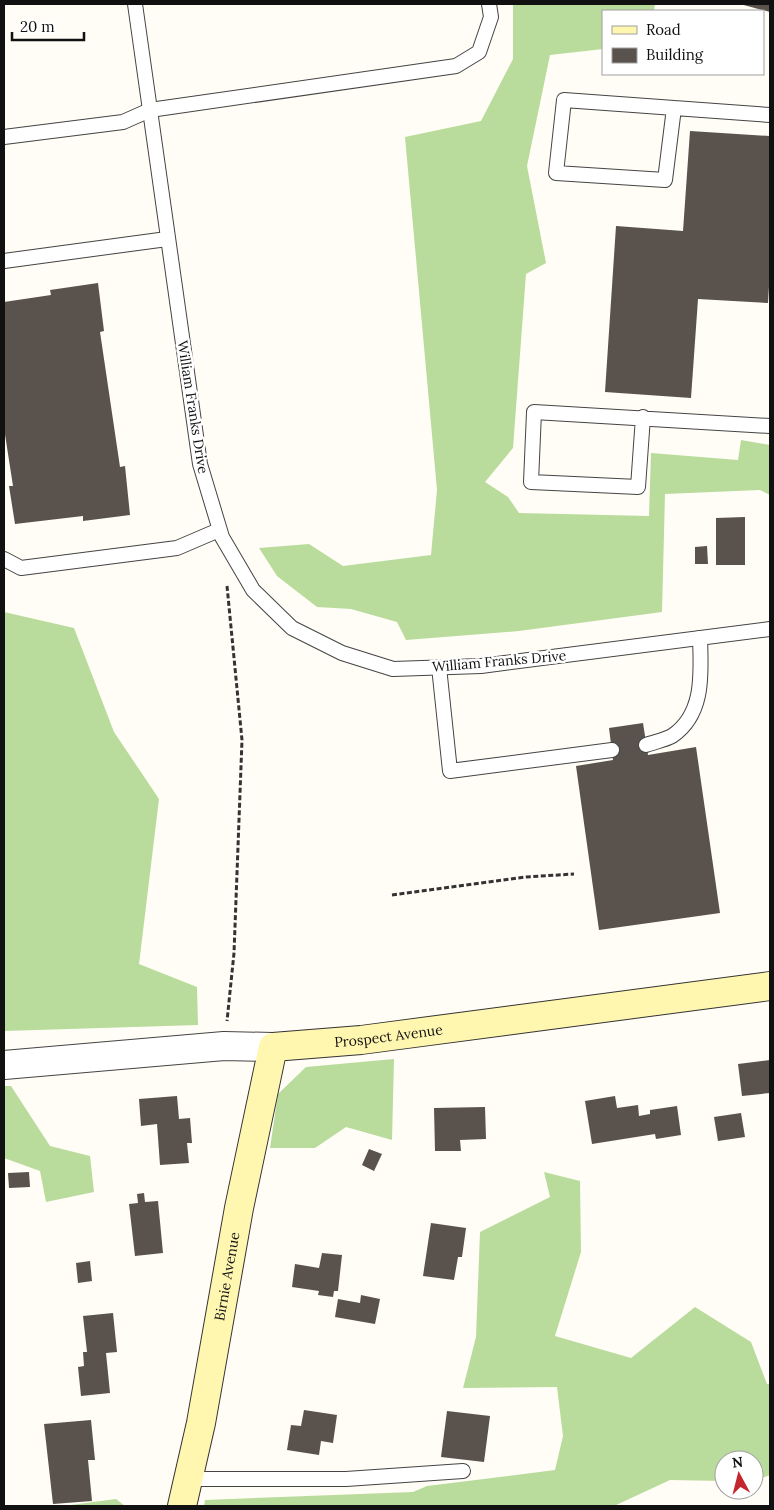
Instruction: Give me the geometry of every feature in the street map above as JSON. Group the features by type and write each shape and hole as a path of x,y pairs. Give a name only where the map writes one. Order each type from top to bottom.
{"street":[{"name":"Prospect Avenue","path":"4,1065 224,1046 273,1047 361,1040 770,986"},
{"name":"Birnie Avenue","path":"182,1506 201,1423 239,1208 273,1047"}],"lane":[{"name":"William Franks Drive","path":"135,4 200,464 219,530 254,590 292,628 342,653 393,669 481,666 770,629"},
{"path":"4,137 123,122 150,110 456,66 479,52 491,17 489,4"},
{"path":"674,108 665,180 556,173 564,100 674,108 770,115"},
{"path":"4,261 167,239"},
{"path":"642,417 638,487 531,482 534,412 642,417 770,426"},
{"path":"4,559 21,568 177,548 219,530"},
{"path":"646,745 672,736 688,719 701,692 700,638"},
{"path":"439,667 450,771 612,750"},
{"path":"188,1479 346,1479 463,1471"}],"path":[{"path":"224,1046 234,953 242,740 226,576"},
{"path":"392,895 526,877 574,874"}],"green space":[{"path":"513,4 655,4 654,10 602,10 602,49 550,55 527,166 546,263 526,274 513,448 485,482 508,497 519,513 649,516 651,453 738,460 741,440 770,445 770,495 760,490 665,494 662,612 519,631 406,640 397,622 351,609 317,607 277,576 259,548 309,544 343,566 431,555 437,490 405,137 481,121 513,59"},
{"path":"4,612 74,628 114,732 159,799 139,964 197,987 198,1025 4,1031"},
{"path":"394,1059 392,1140 346,1127 315,1148 270,1148 278,1094 306,1067"},
{"path":"4,1086 11,1086 50,1146 90,1156 94,1192 46,1202 40,1171 4,1158"},
{"path":"544,1172 580,1181 581,1252 555,1336 631,1358 695,1307 751,1342 767,1384 770,1384 770,1475 764,1477 764,1450 714,1450 714,1481 670,1480 614,1506 204,1506 205,1500 413,1492 427,1486 555,1470 563,1436 557,1387 463,1388 476,1337 480,1232 550,1197"},
{"path":"116,1499 125,1506 63,1506"}],"building":[{"path":"740,4 770,4 770,12"},
{"path":"690,131 770,136 770,270 768,303 698,299 691,398 605,392 616,226 683,231"},
{"path":"98,283 104,331 100,332 120,467 125,466 130,515 83,521 83,516 15,524 9,486 13,486 4,428 4,302 51,295 50,290"},
{"path":"745,517 745,565 716,565 716,518"},
{"path":"707,546 708,564 695,564 695,547"},
{"path":"643,723 648,755 696,747 720,913 599,930 576,766 613,760 609,728"},
{"path":"770,1060 770,1093 742,1096 738,1064"},
{"path":"177,1096 179,1119 190,1118 192,1143 187,1143 189,1163 160,1165 157,1124 141,1126 139,1099"},
{"path":"615,1096 617,1108 638,1105 639,1116 650,1114 650,1110 677,1106 681,1135 656,1139 655,1134 592,1144 585,1101"},
{"path":"485,1107 486,1139 460,1140 461,1151 435,1151 434,1108"},
{"path":"741,1113 745,1137 718,1141 714,1117"},
{"path":"369,1149 382,1154 374,1171 362,1165"},
{"path":"29,1172 30,1187 9,1188 8,1173"},
{"path":"144,1193 145,1202 158,1201 163,1253 135,1256 129,1204 138,1203 137,1194"},
{"path":"431,1223 466,1228 462,1257 458,1257 454,1280 423,1276"},
{"path":"322,1253 342,1255 338,1291 334,1291 333,1297 318,1295 319,1291 292,1287 295,1264 319,1268"},
{"path":"90,1261 92,1281 78,1283 76,1263"},
{"path":"361,1295 380,1299 375,1324 335,1317 338,1299 360,1303"},
{"path":"113,1313 117,1352 106,1353 110,1393 81,1396 78,1367 84,1366 83,1352 87,1352 83,1316"},
{"path":"304,1410 337,1415 333,1443 321,1441 319,1455 287,1450 291,1425 301,1426"},
{"path":"447,1411 490,1416 484,1462 441,1457"},
{"path":"91,1420 95,1460 88,1460 92,1501 53,1504 44,1424"}]}
